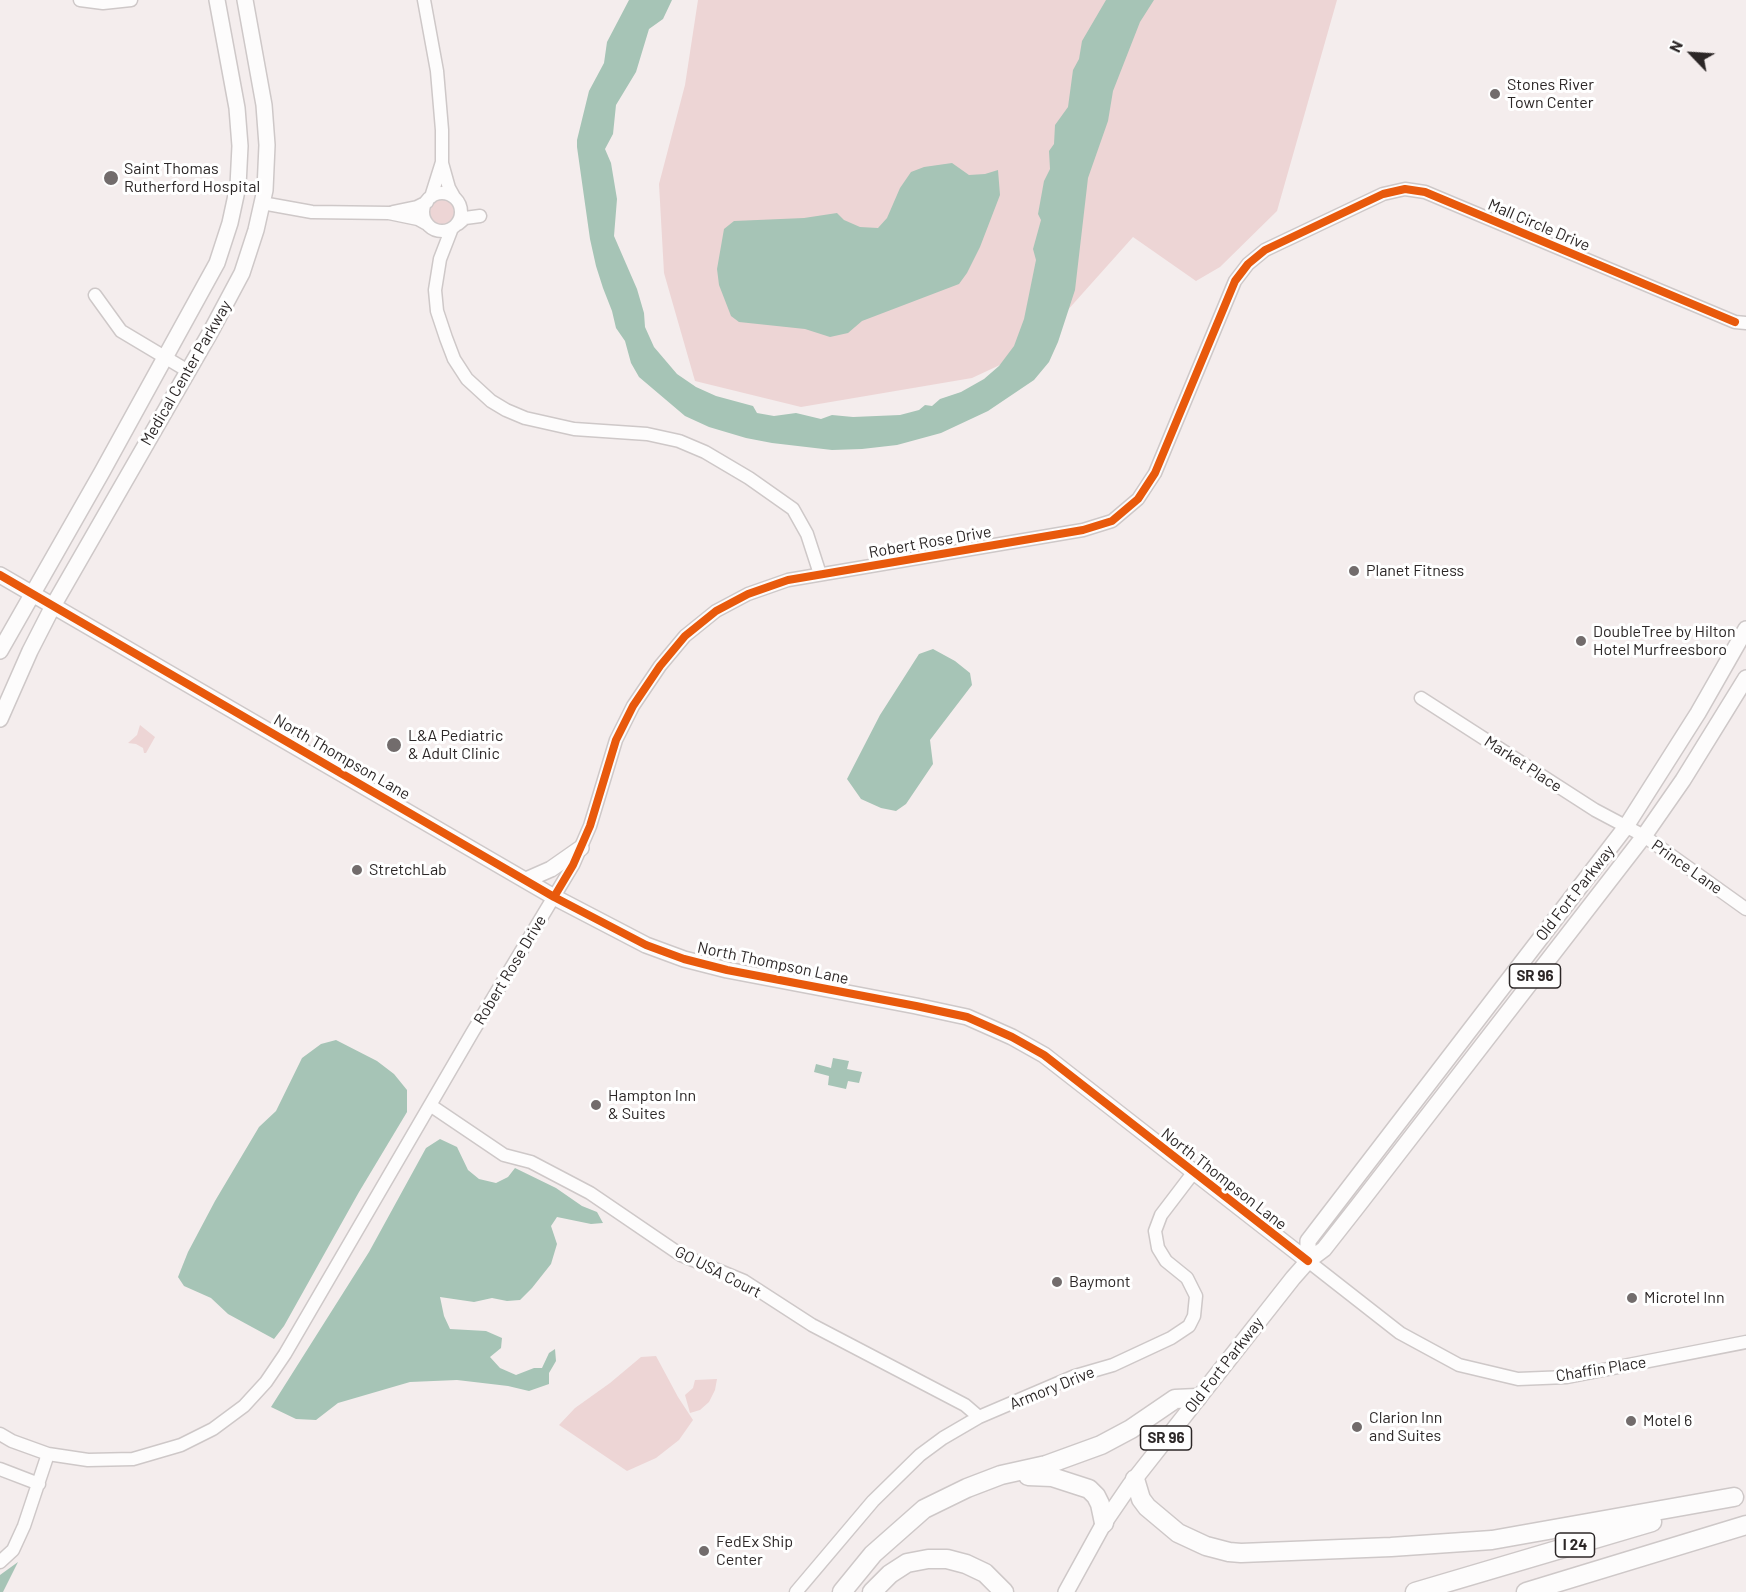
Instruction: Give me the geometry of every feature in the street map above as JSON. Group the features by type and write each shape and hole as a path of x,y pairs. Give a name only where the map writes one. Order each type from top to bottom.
{"highway":[{"path":"842,1592 873,1554 924,1509 967,1488 1001,1475 1046,1465 1101,1445 1131,1429 1175,1398 1197,1398"},
{"path":"967,1488 1018,1476 1052,1477 1089,1489 1100,1504 1104,1523"},
{"path":"1135,1479 1140,1498 1147,1507 1178,1533 1206,1546 1241,1553 1492,1540 1740,1495"},
{"name":"I 24","path":"1415,1592 1740,1495"},
{"name":"I 24","path":"1526,1592 1746,1525"},
{"path":"872,1592 890,1574 907,1563 938,1559 966,1564 985,1574 1004,1592"}],"main road":[{"name":"Medical Center Parkway","path":"0,651 217,263 230,223 238,186 240,146 237,108 217,0"},
{"name":"Medical Center Parkway","path":"0,719 17,678 53,606 242,273 265,190 267,145 264,105 245,0"},
{"path":"102,472 123,483"},
{"name":"North Thompson Lane","path":"0,575 554,897 646,945 728,970 967,1017 1044,1055 1308,1261"},
{"name":"Old Fort Parkway","path":"1308,1261 1308,1240 1625,828 1698,714 1746,629"},
{"name":"Old Fort Parkway","path":"1066,1592 1104,1523 1135,1479 1308,1261 1324,1249 1644,836 1683,780 1746,678"},
{"path":"526,880 551,869 581,848"}],"street":[{"path":"80,0 103,3 131,0"},
{"path":"424,0 436,71 442,130 442,162 449,188 461,213 440,259 435,290 437,311 454,359 467,379 491,401 506,410 549,424 574,429 648,434 679,441 705,452 749,478 793,509 807,534 820,574"},
{"path":"440,259 435,235 422,212 429,200 442,162"},
{"name":"Mall Circle Drive","path":"1320,224 1383,194 1405,189 1425,192 1740,323 1746,315"},
{"path":"262,204 312,212 389,213 418,219 440,231 480,213 442,193 417,207 389,213"},
{"name":"Robert Rose Drive","path":"0,1434 12,1442 48,1454 88,1460 133,1459 181,1445 213,1429 244,1406 266,1382 285,1354 554,897 581,848 590,826 616,740 638,698 681,641 716,611 748,594 789,580 1083,530 1112,520 1138,499 1155,473 1235,281 1248,264 1265,250 1320,224"},
{"path":"95,295 121,331 188,371"},
{"name":"Market Place","path":"1421,698 1625,828"},
{"name":"Prince Lane","path":"1625,828 1644,836 1746,909"},
{"name":"GO USA Court","path":"430,1105 504,1155 531,1162 590,1193 681,1255 744,1281 812,1325 965,1405 979,1417"},
{"name":"Armory Drive","path":"796,1592 866,1509 920,1455 944,1438 979,1417 1076,1376 1113,1365 1171,1338 1189,1326 1194,1316 1196,1296 1187,1278 1166,1261 1158,1248 1155,1231 1161,1215 1193,1173"},
{"name":"Chaffin Place","path":"1308,1261 1400,1333 1459,1365 1518,1379 1567,1377 1746,1342"},
{"path":"0,1562 13,1550 39,1484 48,1454"},
{"path":"0,1469 39,1484"}],"shaded area":[{"path":"629,0 672,0 663,19 649,29 636,72 616,105 613,134 605,149 611,163 617,199 614,236 637,289 644,313 645,327 654,347 677,374 696,387 716,396 753,406 757,413 774,416 796,413 821,419 832,415 853,417 900,415 919,410 925,405 932,406 940,399 961,392 984,379 999,366 1014,346 1024,319 1036,260 1033,249 1041,220 1038,214 1044,181 1050,169 1049,151 1054,144 1055,125 1068,107 1073,70 1079,59 1082,41 1106,0 1154,0 1140,22 1113,91 1108,121 1088,178 1075,290 1049,362 1034,380 988,411 941,433 897,445 832,450 772,443 709,427 685,416 639,377 631,363 625,341 616,328 596,266 577,147 589,91 604,63 607,42"},
{"path":"698,0 1337,0 1277,211 1220,267 1196,281 1133,237 1032,350 972,378 801,407 695,381 664,273 659,184 685,85"},
{"path":"952,163 969,175 998,170 1000,195 980,247 959,284 862,321 848,333 830,337 805,329 739,322 731,316 719,285 717,269 724,229 734,221 804,218 837,213 844,220 860,227 878,228 887,218 900,188 911,172 924,167"},
{"path":"442,198 453,202 457,213 453,224 442,228 431,224 427,213 431,202"},
{"path":"933,649 955,661 970,673 972,685 930,740 933,764 906,804 896,811 881,808 861,799 847,779 880,715 919,654"},
{"path":"140,725 155,737 146,753 136,744 128,743 137,735"},
{"path":"336,1040 377,1061 394,1074 407,1090 407,1112 284,1326 274,1339 228,1314 211,1298 184,1286 178,1277 188,1252 215,1201 259,1127 276,1111 302,1058 321,1044"},
{"path":"833,1058 849,1061 847,1069 862,1072 859,1083 848,1081 846,1089 828,1085 829,1076 814,1072 816,1064 831,1068"},
{"path":"440,1139 457,1147 468,1170 479,1179 496,1183 508,1177 515,1168 556,1188 582,1206 597,1212 603,1223 591,1224 557,1217 551,1226 557,1244 551,1264 520,1300 507,1301 492,1298 474,1302 440,1297 444,1316 450,1329 486,1331 502,1338 501,1348 490,1357 500,1368 516,1375 534,1368 542,1368 549,1353 555,1349 556,1361 549,1373 549,1384 529,1391 457,1380 410,1382 338,1403 316,1420 296,1419 271,1407 369,1252 426,1148"},
{"path":"656,1356 693,1420 679,1440 656,1458 627,1471 559,1425 575,1408 641,1357"},
{"path":"717,1379 709,1402 700,1410 690,1413 685,1395 693,1388 695,1380"},
{"path":"18,1562 3,1592 0,1592 0,1575"}],"cycle path":[{"path":"554,897 573,865 590,826 616,740 633,706 660,666 685,636 716,611 748,594 788,580 1083,530 1112,521 1138,499 1155,473 1235,281 1248,264 1265,250 1383,194 1405,189 1425,192 1735,322"},
{"path":"0,575 554,897 646,945 684,959 727,970 967,1017 1012,1037 1044,1055 1308,1261"}],"place":[{"name":"Stones River Town Center","path":"1495,94"},
{"name":"Saint Thomas Rutherford Hospital","path":"111,178"},
{"name":"Planet Fitness","path":"1354,571"},
{"name":"DoubleTree by Hilton Hotel Murfreesboro","path":"1581,641"},
{"name":"L&A Pediatric & Adult Clinic","path":"394,745"},
{"name":"StretchLab","path":"357,870"},
{"name":"Hampton Inn & Suites","path":"596,1105"},
{"name":"Baymont","path":"1057,1282"},
{"name":"Microtel Inn","path":"1632,1298"},
{"name":"Motel 6","path":"1631,1421"},
{"name":"Clarion Inn and Suites","path":"1357,1427"},
{"name":"FedEx Ship Center","path":"704,1551"}]}
